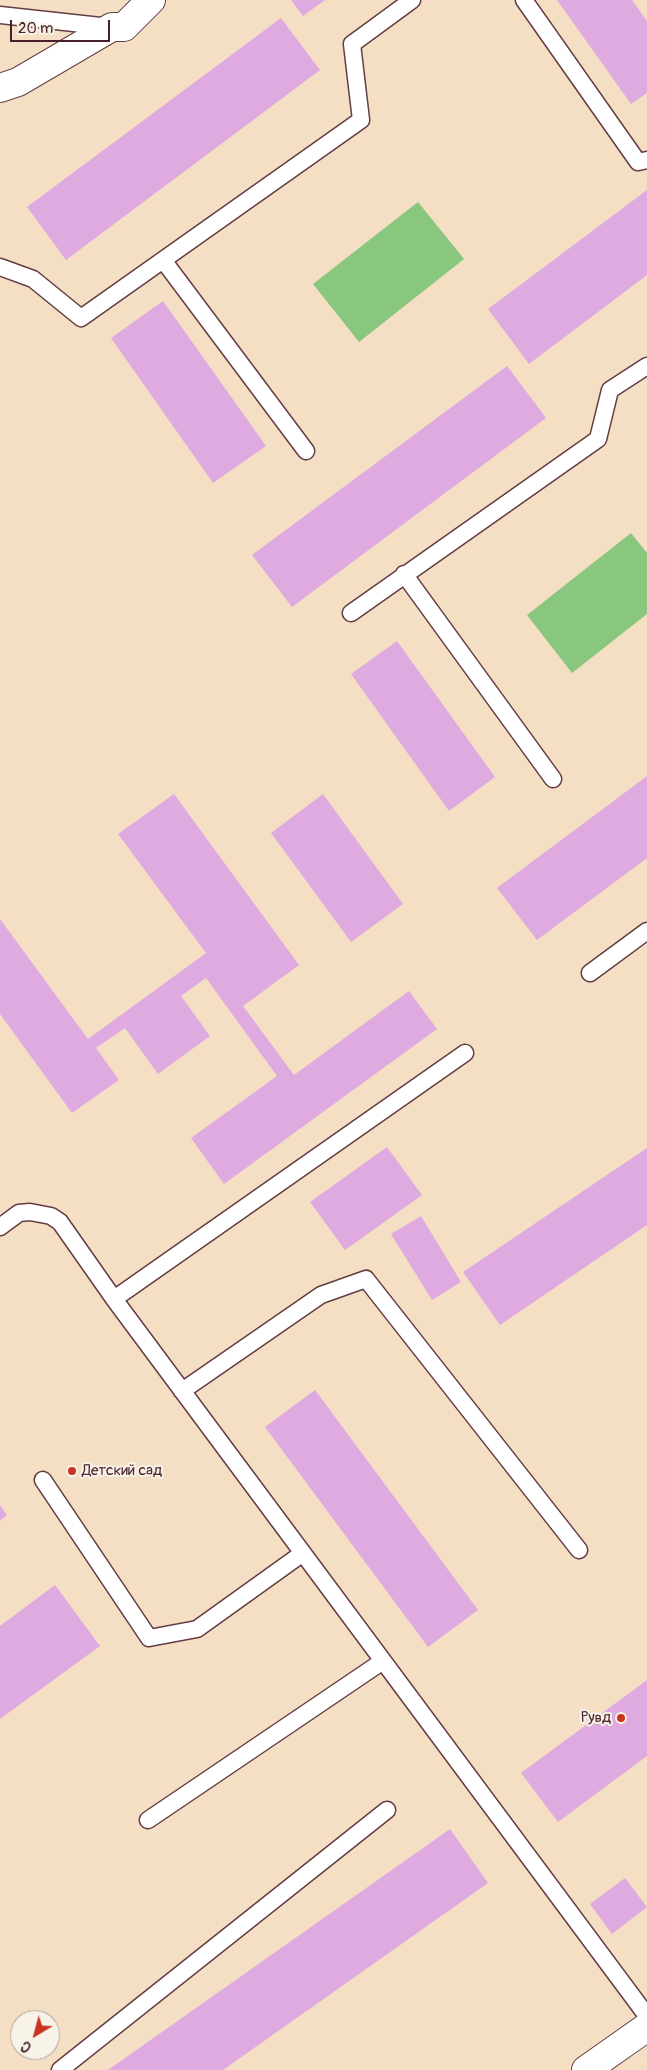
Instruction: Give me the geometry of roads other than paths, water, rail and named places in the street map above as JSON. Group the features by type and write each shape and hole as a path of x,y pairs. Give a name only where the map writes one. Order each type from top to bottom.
{"street":[{"path":"0,88 18,82 112,27 124,27 151,0"},
{"path":"586,2070 647,2027"}],"lane":[{"path":"0,267 33,279 81,318 361,120 352,44 412,0"},
{"path":"524,0 638,162 647,160"},
{"path":"0,15 112,27"},
{"path":"163,260 306,451"},
{"path":"351,613 598,439 610,390 647,366"},
{"path":"404,574 553,779"},
{"path":"590,973 647,932"},
{"path":"114,1299 465,1053"},
{"path":"0,1227 19,1213 40,1213 51,1216 60,1222 182,1391 647,2016"},
{"path":"182,1391 321,1295 366,1279 578,1550"},
{"path":"43,1480 149,1638 197,1629 303,1553"},
{"path":"148,1820 383,1661"},
{"path":"60,2070 387,1810"}],"place":[{"name":"Детский сад","path":"72,1471"},
{"name":"Рувд","path":"621,1718"}]}
